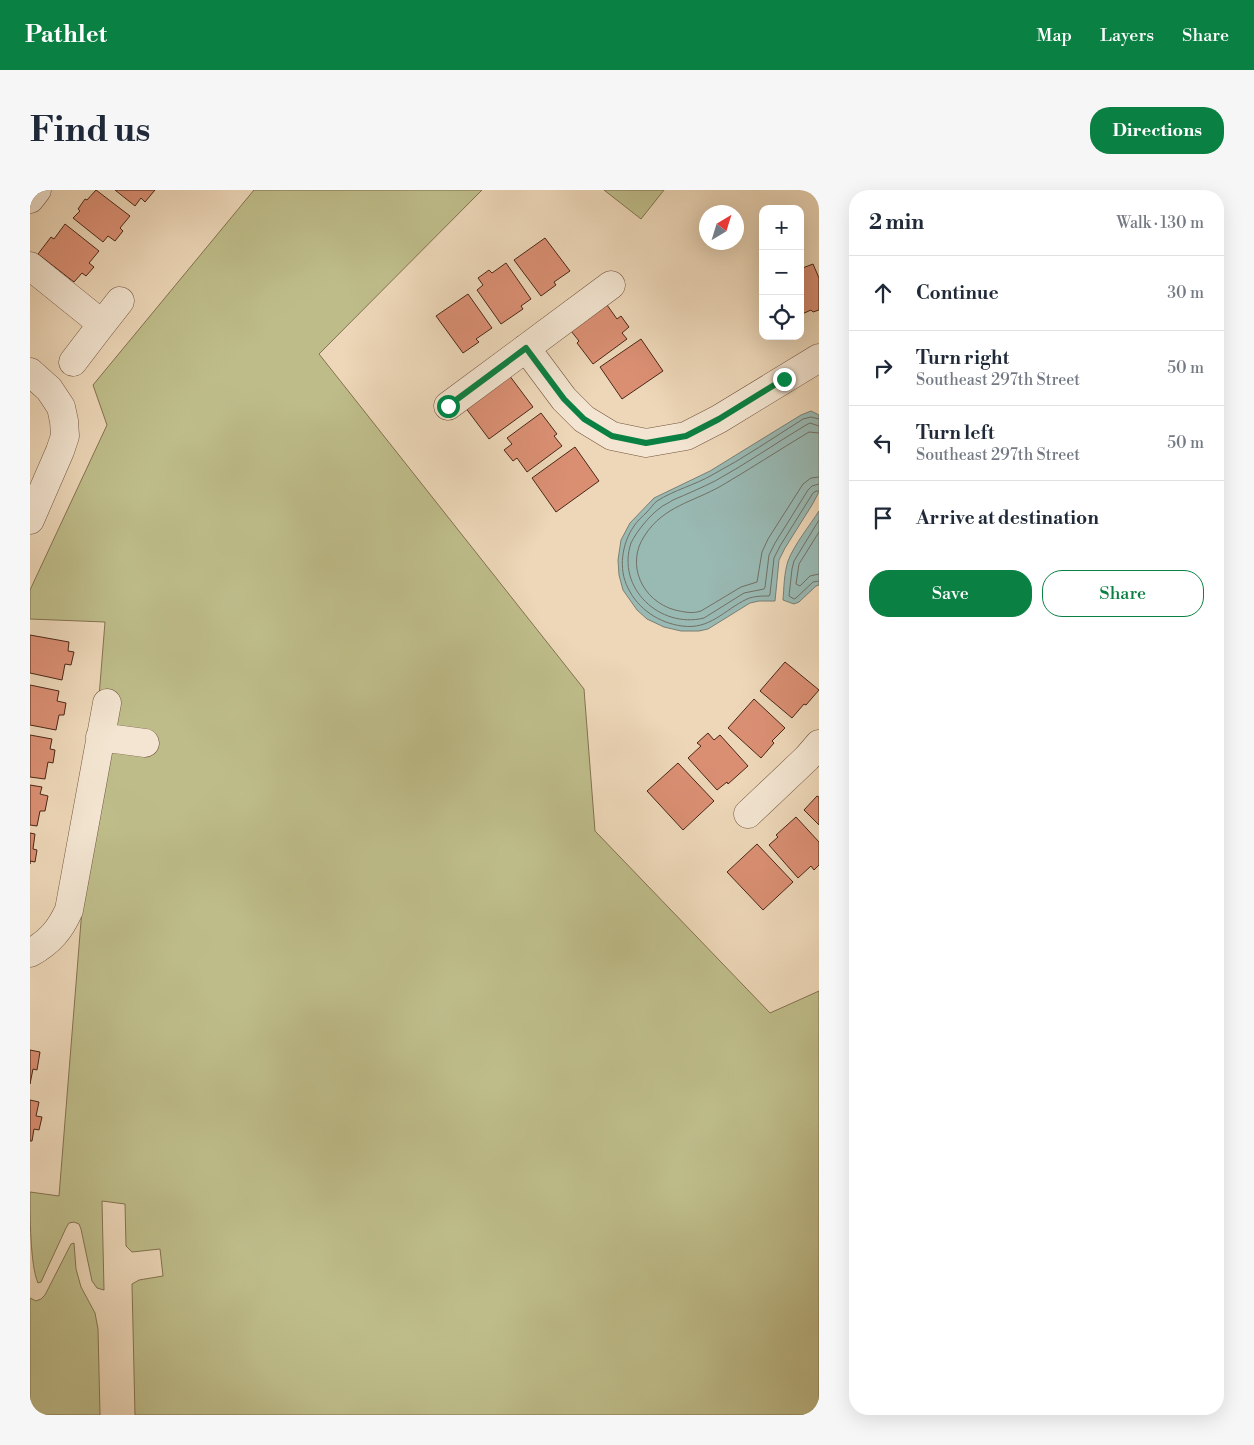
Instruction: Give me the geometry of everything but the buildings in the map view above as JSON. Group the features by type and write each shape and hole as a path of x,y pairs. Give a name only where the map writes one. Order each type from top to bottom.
{"street":[{"path":"30,199 37,190"},
{"path":"30,266 102,324"},
{"path":"448,406 611,286"},
{"path":"73,362 120,301"},
{"path":"526,348 564,399 584,419 612,436 646,443 686,436 719,419 819,358"},
{"path":"30,372 49,388 61,407 65,436 30,520"},
{"path":"30,953 40,948 53,937 70,910 106,703"},
{"path":"100,737 145,743"},
{"path":"748,814 807,758 819,744"}],"shaded area":[{"path":"254,190 482,190 319,354 584,689 595,831 770,1013 819,991 819,1415 135,1415 132,1284 139,1280 163,1276 160,1249 132,1252 126,1246 125,1204 102,1201 104,1290 97,1288 92,1281 81,1229 79,1224 74,1222 69,1223 66,1228 41,1282 38,1283 33,1264 30,1192 59,1196 105,622 30,619 30,590 107,425 93,385"},
{"path":"604,190 664,190 641,219"},
{"path":"74,1243 76,1269 81,1287 95,1313 98,1329 100,1415 30,1415 30,1298 36,1301 45,1295 71,1244"}],"water":[{"path":"811,411 819,415 819,492 779,560 775,601 750,603 708,629 699,631 681,631 664,627 647,619 637,610 623,590 619,575 618,560 621,540 630,523 654,498 710,471 801,415"},
{"path":"819,511 819,585 794,604 783,600 784,580 788,561 802,535"}],"route":[{"path":"448,406 526,348 564,399 584,419 612,436 646,443 686,436 719,419 784,379"}]}
